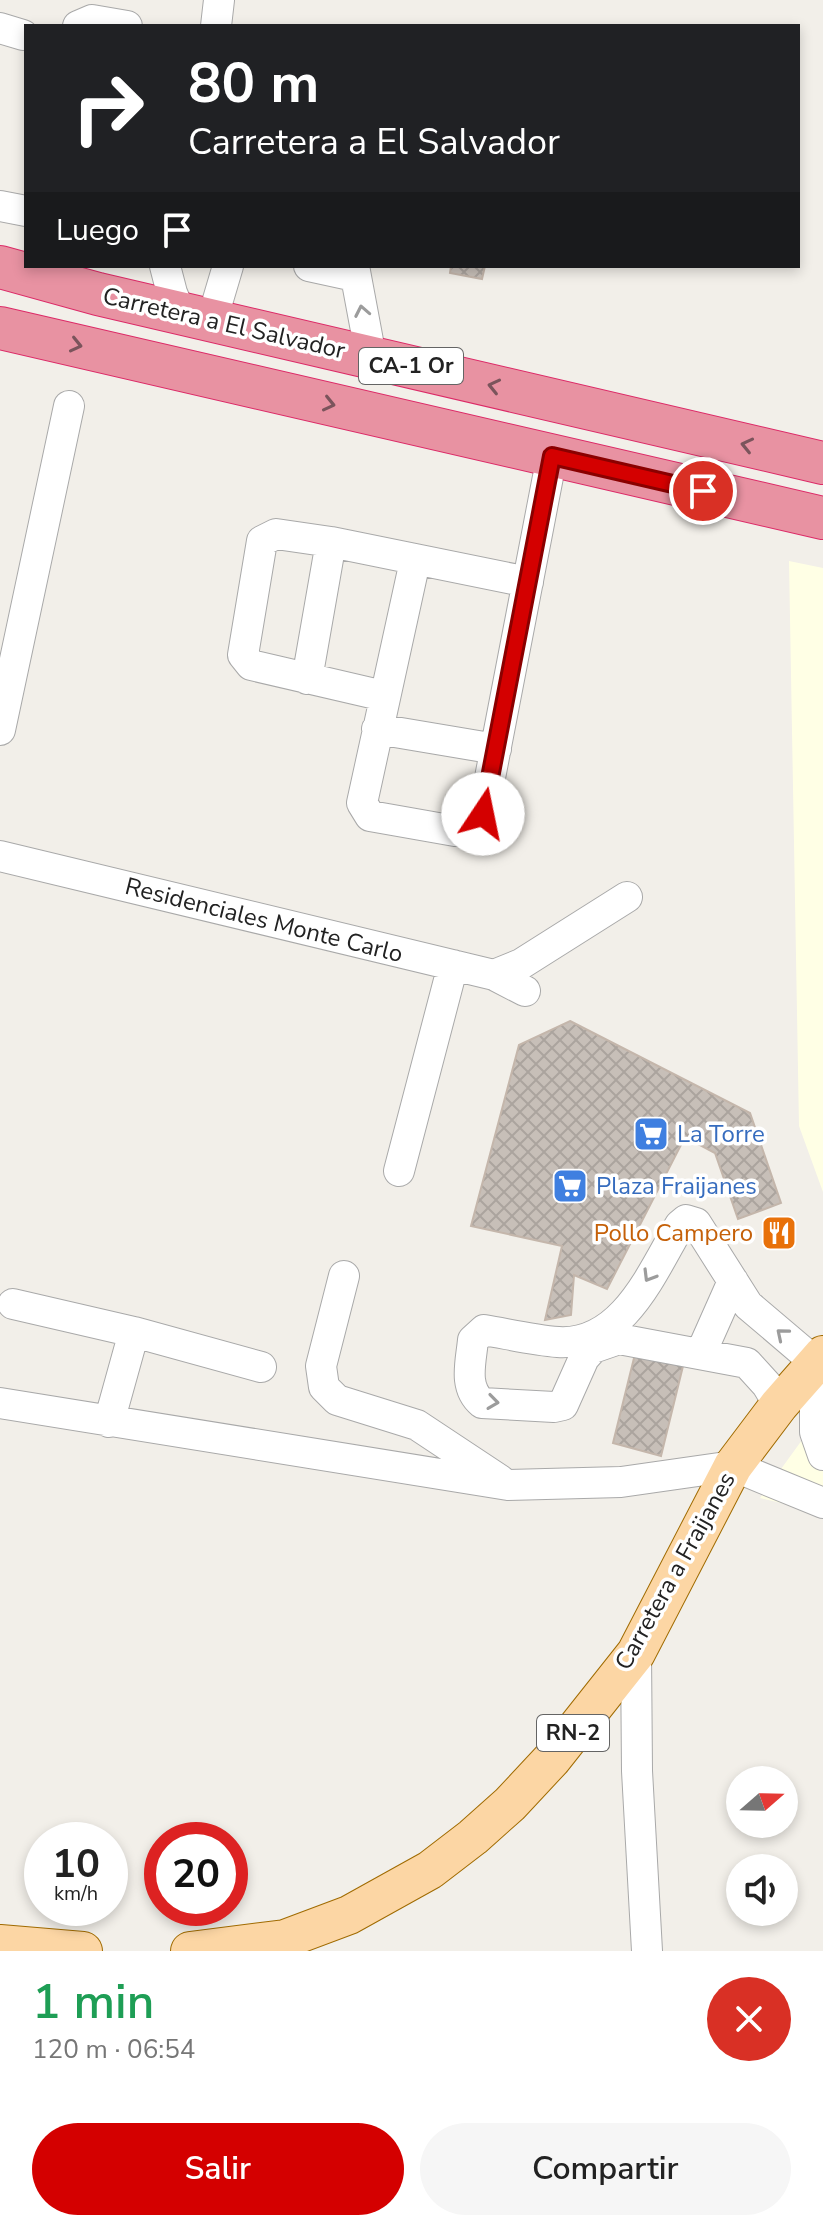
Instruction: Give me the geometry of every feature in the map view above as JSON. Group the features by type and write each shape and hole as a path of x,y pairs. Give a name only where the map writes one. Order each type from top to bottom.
{"highway":[{"name":"Carretera a El Salvador","path":"26,268 107,287 196,316 823,463"},
{"name":"CA-1 Or","path":"0,328 823,518"}],"main road":[{"name":"Carretera a Fraijanes","path":"190,1951 285,1939 349,1915 430,1870 510,1804 552,1759 636,1653 733,1466 819,1358"},
{"path":"0,1944 83,1951"}],"street":[{"path":"216,24 219,0"},
{"path":"83,24 92,20 115,24"},
{"path":"0,206 24,211"},
{"path":"107,287 145,287 157,268"},
{"path":"166,268 172,293 196,316 227,268"},
{"path":"327,268 354,271 371,357"},
{"path":"0,730 69,406"},
{"path":"415,561 362,803 370,816 455,831 472,825 483,814 552,456"},
{"path":"384,696 251,665 243,655 262,541 276,534 331,542 528,582"},
{"path":"307,679 331,542"},
{"path":"377,729 496,749"},
{"name":"Residenciales Monte Carlo","path":"0,856 494,975 525,991"},
{"path":"494,975 534,956 627,897"},
{"path":"399,1171 453,965"},
{"path":"779,1405 767,1385 747,1363 619,1339 593,1348 584,1358 563,1405 482,1403 469,1386 473,1340 484,1330 559,1342 591,1336 615,1323 640,1292 680,1225 686,1220 696,1223 755,1311 819,1358 815,1432 823,1455"},
{"path":"344,1276 321,1366 324,1387 337,1400 417,1425 508,1485"},
{"path":"701,1353 733,1281"},
{"path":"13,1304 134,1332 261,1367"},
{"path":"109,1422 134,1332"},
{"path":"0,1403 508,1485 621,1482 733,1466 823,1503"},
{"path":"636,1653 637,1771 647,1951"}],"shaded area":[{"path":"789,561 823,568 823,1192 799,1126"},
{"path":"823,1411 823,1513 760,1498"}],"building":[{"path":"451,268 485,268 482,279 450,273"},
{"name":"Plaza Fraijanes","path":"570,1021 750,1113 781,1203 738,1219 715,1153 685,1137 607,1289 574,1275 571,1315 545,1320 562,1246 471,1226 519,1045"},
{"path":"636,1350 684,1362 661,1456 613,1443"}],"place":[{"name":"La Torre","path":"651,1134"},
{"name":"Plaza Fraijanes","path":"570,1186"},
{"name":"Pollo Campero","path":"779,1233"}],"route":[{"path":"483,814 552,456 703,491"}]}
